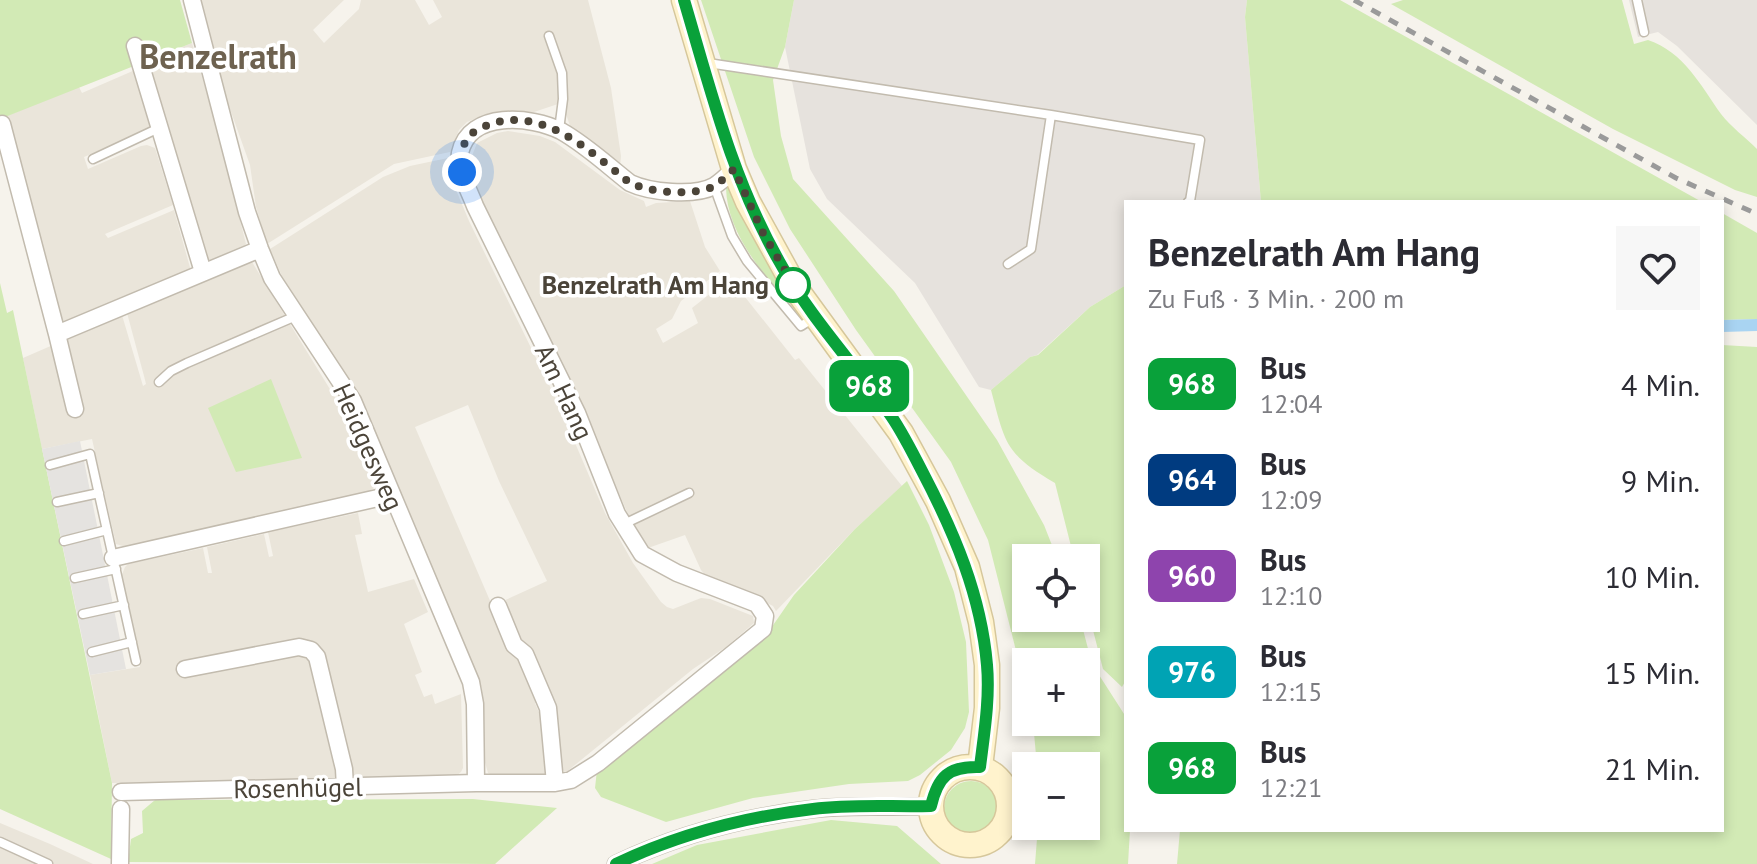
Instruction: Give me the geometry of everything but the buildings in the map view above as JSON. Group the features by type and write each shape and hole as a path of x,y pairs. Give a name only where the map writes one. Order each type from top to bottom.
{"main road":[{"path":"684,0 734,169 780,263 896,424 938,501 967,567 981,622 987,665 987,708 980,767"},
{"path":"962,767 980,767 997,777 1005,789 1009,804 1006,822 979,854 946,837 935,823 931,806 935,787 948,772 962,767"}],"street":[{"name":"Heidgesweg","path":"192,0 247,212 260,249 272,278 353,401 471,682 475,704 476,783"},
{"path":"135,46 203,272"},
{"name":"Am Hang","path":"563,782 598,763 763,629 765,616 757,604 687,577 642,554 624,524 577,413 475,206 462,172 460,153 475,131 497,121 521,119 559,131 642,189 702,191 714,186"},
{"path":"2,124 75,409"},
{"path":"714,186 734,169"},
{"path":"57,334 260,249"},
{"path":"114,563 391,495"},
{"path":"476,783 563,782 548,708 525,654 514,645 498,606"},
{"path":"185,669 299,647 311,650 317,657 344,769 345,787"},
{"name":"Rosenhügel","path":"121,792 476,783"},
{"path":"616,864 649,848 721,826 783,814 814,809 931,806"},
{"path":"120,864 121,809"}],"lane":[{"path":"1637,0 1644,32"},
{"path":"549,36 562,73 559,131"},
{"path":"703,63 1200,140 1188,200"},
{"path":"1008,264 1031,249 1051,115"},
{"path":"93,159 159,128"},
{"path":"714,186 732,236 759,277 801,326 816,316"},
{"path":"159,382 187,363 297,315"},
{"path":"50,465 90,454 136,661"},
{"path":"57,502 99,493"},
{"path":"624,524 689,493"},
{"path":"64,541 107,530"},
{"path":"75,578 114,563"},
{"path":"83,614 124,605"},
{"path":"92,652 132,642"},
{"path":"0,842 48,864"}],"shaded area":[{"path":"201,0 344,0 313,30 324,43 359,9 361,0 415,0 429,25 442,17 433,0 588,0 611,88 620,168 571,129 564,108 558,104 528,114 490,113 467,122 459,130 450,152 394,164 267,244 256,207 250,165 210,53"},
{"path":"794,0 1247,0 1245,17 1261,200 1124,200 1124,286 1090,307 1037,355 1030,357 991,390 979,387 915,283 827,199 810,169 785,47"},
{"path":"1629,0 1757,0 1757,125 1677,46 1658,32 1638,37"},
{"path":"192,43 246,244 213,261 207,261 146,61"},
{"path":"135,70 151,128 84,157 88,169 141,146 155,148 173,205 105,234 108,238 174,210 191,271 67,323 59,320 57,315 6,116 79,87 82,93"},
{"path":"508,131 540,136 555,142 620,190 644,201 646,207 656,203 690,201 705,247 720,271 681,301 672,319 656,329 663,343 698,323 692,308 730,278 902,486 855,529 776,611 773,606 751,595 709,580 685,535 648,548 634,528 578,399 474,182 470,161 477,143"},
{"path":"448,158 449,173 469,221 558,403 605,513 633,563 667,607 673,609 701,598 753,616 754,623 726,647 693,669 565,773 559,763 553,712 528,653 518,642 501,602 547,581 499,481 468,405 415,427 510,647 520,656 539,701 535,703 545,727 550,765 546,775 494,776 488,773 484,759 479,679 360,397 282,276 270,249 383,177 410,166"},
{"path":"249,261 347,417 374,488 126,547 116,544 92,439 42,449 23,358 122,315 143,386 146,384 127,313"},
{"path":"80,441 126,669 90,675 42,449"},
{"path":"358,513 362,534 355,535 368,592 414,579 428,612 404,624 422,672 415,675 424,697 432,694 435,704 461,694 461,772 454,777 112,783 90,675 140,667 121,577 125,567 203,548 208,573 212,573 207,547 264,534 269,557 273,556 268,532"},
{"path":"0,823 50,844 93,864 0,864"}],"green space":[{"path":"0,0 180,0 192,43 0,119"},
{"path":"701,0 794,0 785,47 773,80 781,136 793,179 894,291 997,440 1044,525 1051,544 1012,544 1012,632 1084,632 1088,648 1015,648 988,540 951,462 856,330 790,229 754,157"},
{"path":"1247,0 1340,0 1698,200 1261,200 1245,17"},
{"path":"1403,0 1622,0 1634,44 1648,40 1661,45 1682,61 1725,119 1757,149 1757,197 1735,190 1613,129 1391,4"},
{"path":"730,186 744,222 784,289 780,294 752,258 737,231 728,203 726,188"},
{"path":"1724,214 1757,233 1757,319 1724,320"},
{"path":"0,283 7,313 13,310 112,783 111,859 0,809"},
{"path":"1124,286 1122,687 1103,669 1093,632 1100,632 1100,544 1070,544 1055,483 1016,455 1004,435 991,390 1030,357 1038,355 1090,307"},
{"path":"1724,345 1757,347 1757,864 1177,864 1180,832 1724,832"},
{"path":"271,379 302,458 236,472 208,408"},
{"path":"907,481 929,525 954,592 966,642 969,712 965,728 951,750 908,781 849,784 753,798 666,822 601,797 595,788 597,770 769,631 794,595 855,529"},
{"path":"1100,676 1124,714 1124,832 1130,832 1128,864 1035,864 1037,840 1100,840 1100,752 1036,752 1034,736 1100,736"},
{"path":"971,781 990,789 998,808 990,827 971,835 952,827 944,808 952,789"},
{"path":"473,799 557,808 495,864 128,862 131,839 143,833 142,811 155,800"},
{"path":"831,820 897,826 941,864 652,864 697,845"}],"water":[{"path":"1757,319 1757,331 1724,332 1724,320"}],"railway":[{"path":"1354,0 1676,178 1757,214"}],"bus line":[{"name":"968","path":"616,864 649,848 721,826 783,814 814,809 931,806 935,787 948,772 962,767 980,767 987,708 987,665 981,622 967,567 938,501 891,415 796,289 748,202 734,169 684,0"}],"place":[{"name":"Benzelrath Am Hang","path":"793,285"}],"district":[{"name":"Benzelrath","path":"218,57"}],"route":[{"path":"462,172 460,153 475,131 497,121 521,119 559,131 642,189 702,191 714,186 734,169 763,233 796,289 793,285"}]}
